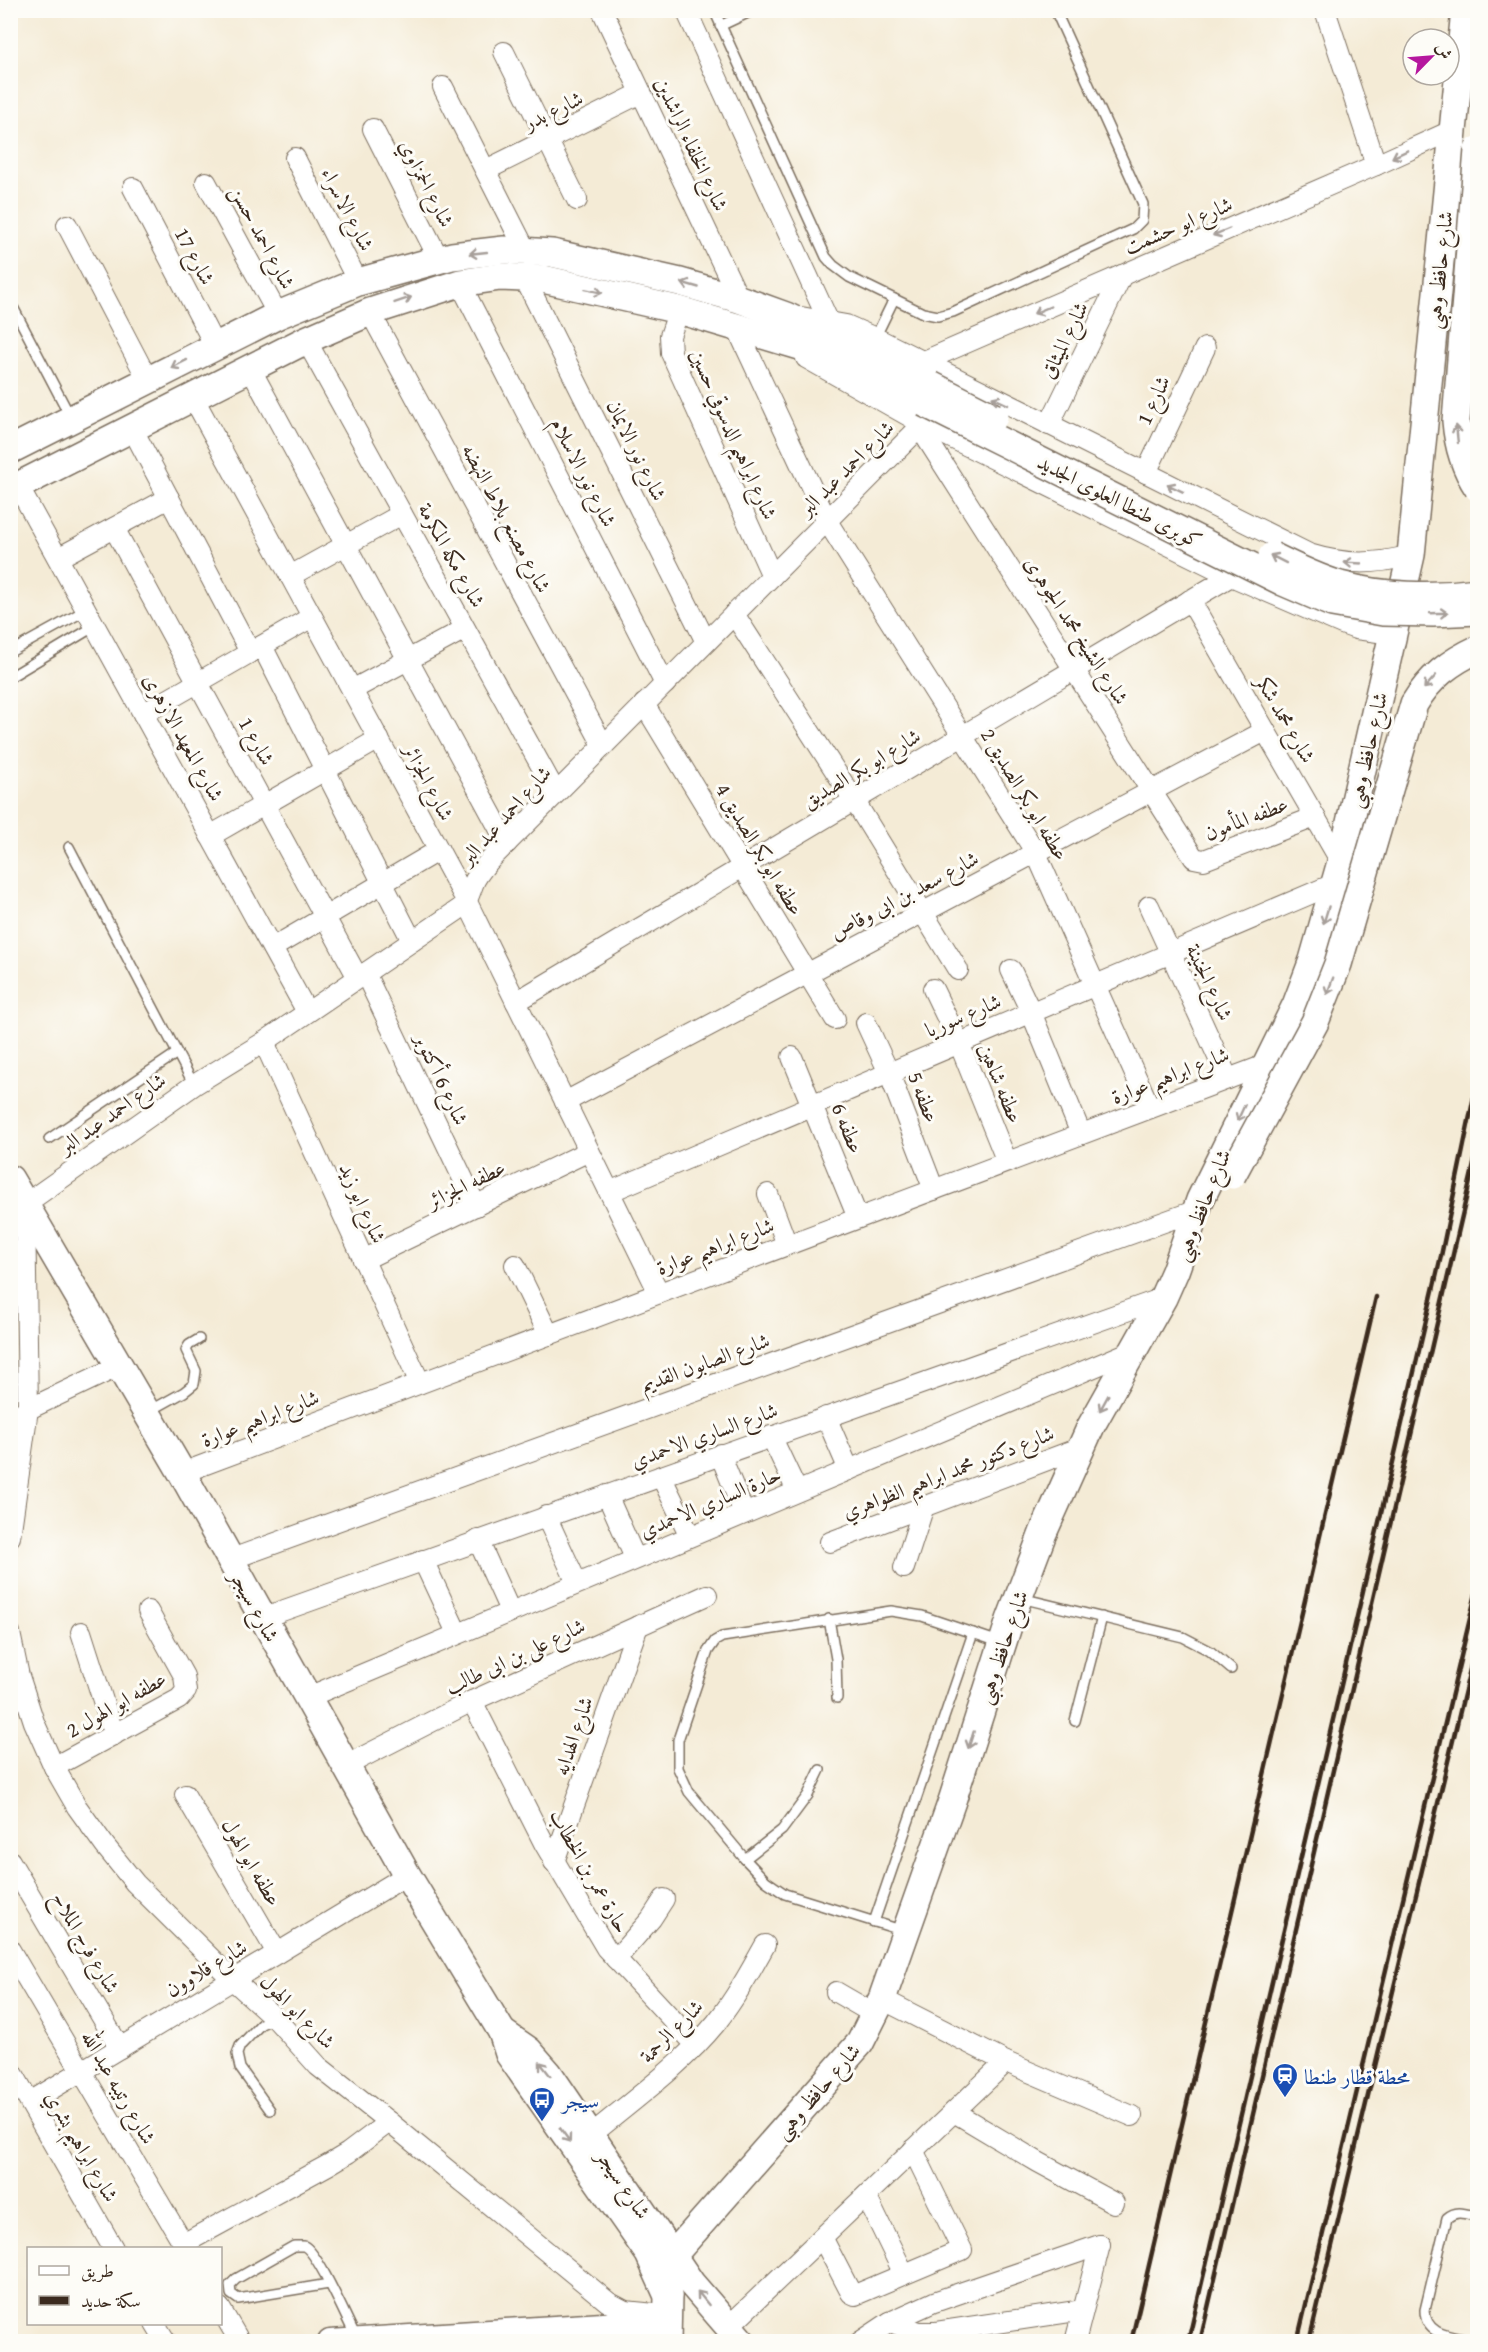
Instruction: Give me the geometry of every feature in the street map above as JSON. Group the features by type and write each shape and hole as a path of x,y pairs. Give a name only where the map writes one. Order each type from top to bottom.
{"main road":[{"name":"شارع حافظ وهبى","path":"666,2328 666,2278 673,2255 860,2043 878,2007 906,1932 1002,1643 1043,1533 1091,1426 1163,1298 1197,1210 1265,1065 1296,1005 1310,969 1339,872 1411,555 1465,10"},
{"path":"1478,150 1456,421 1457,441 1462,460 1478,488"},
{"path":"10,450 278,315 358,282 439,259 504,250 563,256 680,282 739,299 781,327"},
{"path":"14,488 306,340 370,312 460,283 500,277 543,279 679,310 736,326 781,327"},
{"name":"كوبرى طنطا العلوى الجديد","path":"781,327 1282,582 1332,603 1408,613 1478,610"},
{"name":"كوبرى طنطا العلوى الجديد","path":"924,400 1339,585 1386,593 1478,592"},
{"path":"72,419 87,451"},
{"path":"1175,1271 1232,1175 1315,1022 1326,996 1338,964 1414,704 1426,685 1442,669 1478,650"},
{"name":"شارع سيجر","path":"10,1179 18,1207 119,1366 182,1473 407,1875 502,2032 509,2054 639,2239 666,2328"},
{"name":"شارع سيجر","path":"502,2032 540,2061 673,2255 706,2301 735,2334"}],"street":[{"name":"شارع الخلفاء الراشدين","path":"602,10 739,299"},
{"path":"686,10 828,320"},
{"path":"1325,10 1376,165"},
{"path":"504,52 578,200"},
{"path":"443,87 526,251"},
{"name":"شارع بدر","path":"486,170 641,93"},
{"name":"شارع الحمزاوي","path":"373,129 439,259"},
{"name":"شارع ابو حشمت","path":"924,400 1122,275 1453,130"},
{"name":"شارع الاسراء","path":"295,158 358,282"},
{"name":"شارع احمد حسن","path":"206,182 278,315"},
{"name":"شارع 17","path":"133,188 215,346"},
{"path":"67,225 148,380"},
{"name":"شارع الميثاق","path":"1049,425 1122,275"},
{"name":"شارع نور الايمان","path":"525,279 706,642"},
{"name":"شارع نور الاسلام","path":"460,283 665,684"},
{"name":"شارع ابراهيم الدسوقي حسين","path":"679,310 670,336 671,353 772,576"},
{"name":"شارع مصنع بلاط النهضه","path":"370,312 603,745"},
{"path":"1393,634 1356,629 1342,624 1231,576 924,400 875,338 828,320 781,327 801,355 924,400 1049,425 1309,554 1329,560 1360,563 1411,555"},
{"name":"عطفه ابو بكر الصديق 2","path":"736,326 827,521 1036,853 1150,1108"},
{"name":"شارع مكه المكرمة","path":"306,340 556,793"},
{"name":"شارع 1","path":"1146,473 1205,348"},
{"path":"250,368 507,843"},
{"name":"شارع الجزائر","path":"194,397 467,902 659,1293"},
{"name":"شارع احمد عبد البر","path":"18,1207 194,1085 264,1042 362,976 467,902 474,882 482,869 827,521 924,400"},
{"name":"شارع الشيخ محمد الجوهرى","path":"924,400 1074,669 1194,858"},
{"path":"132,428 169,498 325,770 412,941"},
{"name":"شارع المعهد الازهرى","path":"14,488 58,558 307,1012"},
{"path":"58,558 169,498"},
{"path":"290,576 402,514"},
{"name":"شارع 1","path":"114,528 325,917 362,976"},
{"name":"شارع ابو بكر الصديق","path":"516,1002 1231,576"},
{"name":"شارع محمد شكر","path":"1190,600 1315,817 1339,872"},
{"path":"734,614 854,800 958,970"},
{"path":"143,714 312,617"},
{"path":"352,690 465,629"},
{"name":"عطفه ابو بكر الصديق 4","path":"644,704 835,1019"},
{"name":"شارع سعد بن ابى وقاص","path":"565,1102 1265,731"},
{"path":"210,836 379,739"},
{"name":"عطفه المأمون","path":"1194,858 1204,860 1315,817"},
{"path":"272,948 439,850"},
{"name":"شارع سوريا","path":"609,1192 1171,953 1339,872"},
{"name":"شارع الجنينة","path":"1149,906 1228,1079"},
{"path":"1011,970 1031,1012 1081,1134"},
{"name":"شارع 6 أكتوبر","path":"362,976 476,1206"},
{"name":"عطفه شاهين","path":"933,989 959,1043 1007,1162"},
{"name":"عطفه 5","path":"866,1023 889,1073 934,1190"},
{"name":"شارع ابو زيد","path":"264,1042 420,1383"},
{"name":"عطفه 6","path":"792,1057 858,1218"},
{"name":"شارع ابراهيم عوارة","path":"182,1473 1265,1065"},
{"name":"عطفه الجزائر","path":"363,1260 589,1151"},
{"path":"768,1194 787,1245"},
{"path":"10,1537 19,1414 18,1207"},
{"name":"شارع الصابون القديم","path":"230,1560 1197,1210"},
{"path":"514,1265 549,1335"},
{"name":"شارع الساري الاحمدي","path":"262,1618 1163,1298"},
{"name":"حارة الساري الاحمدي","path":"306,1698 1132,1351"},
{"path":"19,1414 119,1366"},
{"path":"826,1417 849,1470"},
{"path":"771,1436 797,1491"},
{"name":"شارع دكتور محمد ابراهيم الظواهري","path":"830,1542 1082,1447"},
{"path":"720,1454 744,1513"},
{"path":"661,1476 690,1536"},
{"path":"607,1494 635,1558"},
{"path":"904,1568 924,1506"},
{"path":"546,1516 577,1583"},
{"path":"478,1540 510,1611"},
{"path":"423,1560 457,1633"},
{"name":"شارع على بن ابى طالب","path":"345,1766 472,1701 707,1595"},
{"name":"عطفه ابو الهول 2","path":"54,1767 179,1699 186,1691 184,1676 148,1611"},
{"name":"شارع الهدايه","path":"554,1862 638,1626"},
{"path":"81,1632 114,1735"},
{"name":"شارع ابو الهول","path":"10,1633 19,1676 34,1722 54,1767 77,1807 128,1874 233,1980 275,2018 318,2066 608,2302 666,2328"},
{"name":"حارة عمر بن الخطاب","path":"472,1701 554,1862 606,1948 696,2044"},
{"name":"عطفه ابو الهول","path":"185,1795 277,1953"},
{"name":"شارع فرج الملاح","path":"10,1861 120,2048"},
{"name":"شارع قلاوون","path":"30,2102 407,1875"},
{"path":"616,1959 664,1899"},
{"name":"شارع الرحمة","path":"591,2135 683,2058 715,2024 743,1986 765,1945"},
{"name":"شارع رتيبه عبد الله","path":"10,1950 184,2246"},
{"path":"836,1992 878,2007 1132,2116"},
{"path":"735,2334 823,2238 1006,2062"},
{"name":"شارع ابراهيم بشري","path":"10,2068 112,2247"},
{"path":"954,2112 1038,2162 1114,2203"},
{"path":"184,2246 335,2161 389,2122"},
{"path":"823,2238 852,2295 962,2250 913,2150"},
{"path":"866,2196 904,2274"},
{"path":"860,2342 890,2322 934,2302 1100,2245 1075,2342"},
{"path":"890,2322 918,2332 936,2332 1083,2310"},
{"path":"222,2311 240,2342"},
{"path":"156,2325 166,2342"},
{"path":"330,2342 666,2328"}],"lane":[{"path":"714,10 826,257 840,272 923,313 938,316 1133,229 1144,215 1143,204 1055,10"},
{"path":"720,26 754,10"},
{"path":"875,338 894,299"},
{"path":"14,309 72,419"},
{"path":"10,652 91,618"},
{"path":"10,677 91,618"},
{"path":"69,848 194,1085"},
{"path":"49,1139 177,1053"},
{"path":"146,1413 194,1384 196,1371 186,1350 189,1345 199,1339"},
{"path":"1019,1597 1183,1636 1210,1651 1231,1669"},
{"path":"906,1932 785,1894 766,1881 689,1792 678,1768 678,1740 708,1651 715,1641 730,1634 880,1611 922,1616 1002,1643"},
{"path":"1075,1721 1102,1617"},
{"path":"829,1619 836,1659 837,1698"},
{"path":"874,1922 974,1633"},
{"path":"745,1859 782,1830 808,1795 820,1770"},
{"path":"270,2110 240,2068 237,2054 240,2046 261,2024 275,2018"},
{"path":"1477,2342 1440,2333 1430,2328 1425,2320 1425,2310 1447,2218 1452,2213 1460,2212 1478,2217"},
{"path":"329,2284 238,2300 231,2294 230,2285 236,2279 299,2245 309,2248 313,2253 329,2284 357,2340"}],"railway":[{"path":"1188,2342 1441,1256 1478,1077"},
{"path":"1200,2342 1478,1147"},
{"path":"1131,2342 1376,1297"},
{"path":"1297,2342 1478,1585"},
{"path":"1309,2342 1478,1636"}],"place":[{"name":"محطة قطار طنطا","path":"1285,2099"},
{"name":"سيجر","path":"542,2123"}]}
